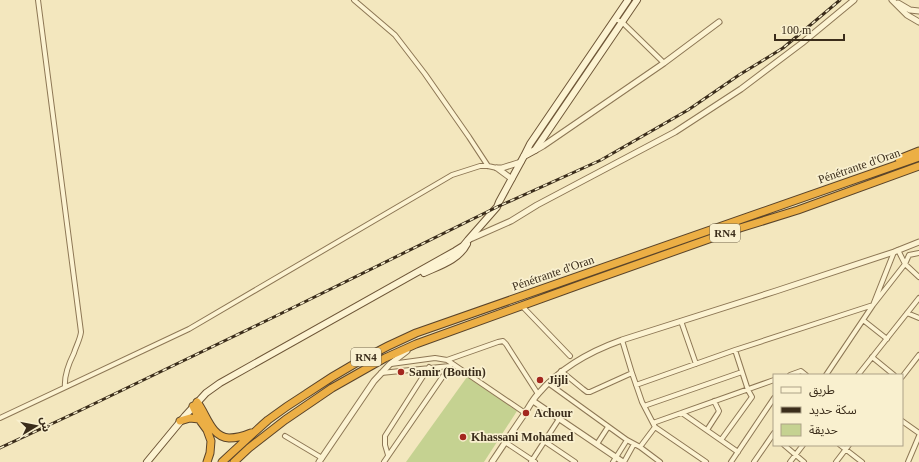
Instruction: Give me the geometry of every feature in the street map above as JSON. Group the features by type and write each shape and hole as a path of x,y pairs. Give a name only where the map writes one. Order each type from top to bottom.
{"highway":[{"path":"845,183 919,151"},
{"name":"Pénétrante d'Oran","path":"222,462 269,420 315,388 346,368 387,346 416,333 919,157"},
{"name":"Pénétrante d'Oran","path":"234,462 249,448 285,420 332,388 385,358 416,344 740,228 798,210 919,166"},
{"path":"195,404 217,434 224,438 241,437 269,420"},
{"path":"195,404 199,419 207,430 211,441 210,453 207,462"},
{"path":"180,421 190,418 199,419"}],"main road":[{"path":"147,462 195,404 206,393 220,383 381,293 446,263 464,251 468,240 497,207 530,144 628,0"},
{"path":"523,159 535,150 637,0"}],"street":[{"path":"38,0 81,332 80,340 65,379 65,388"},
{"path":"354,0 395,35 425,74 488,166"},
{"path":"468,240 511,221 675,132 741,89 802,43 854,0"},
{"path":"892,0 907,15 919,22"},
{"path":"896,0 905,8 919,11"},
{"path":"615,19 622,22 664,63"},
{"path":"535,150 550,142 664,63 719,22"},
{"path":"0,418 188,330 452,175 480,166 502,168 523,159"},
{"path":"497,168 512,178"},
{"path":"492,462 533,401 548,383 561,371 593,352 622,340 896,251 919,242"},
{"path":"896,251 905,264 919,276"},
{"path":"636,385 735,350 873,305 896,251"},
{"path":"827,374 873,305 905,264 909,255 919,253"},
{"path":"859,374 919,298"},
{"path":"522,306 570,356"},
{"path":"907,313 919,318"},
{"path":"863,320 887,339"},
{"path":"681,321 696,364"},
{"path":"622,340 636,385 644,406 654,425 706,462"},
{"path":"447,360 502,341 506,344 538,394"},
{"path":"285,436 320,460 374,381 390,364 416,344"},
{"path":"721,440 752,397 748,390 735,350"},
{"path":"405,352 403,357 407,362"},
{"path":"903,376 919,355"},
{"path":"390,364 435,358 447,360 525,413"},
{"path":"872,358 893,374"},
{"path":"384,462 450,366"},
{"path":"381,373 429,367 458,367"},
{"path":"388,456 385,446 385,436 429,367"},
{"path":"561,371 587,392 632,373"},
{"path":"793,374 801,371 805,374"},
{"path":"644,406 742,372"},
{"path":"640,447 654,425 714,401 773,380"},
{"path":"548,383 608,427 640,447 660,462"},
{"path":"731,462 773,400"},
{"path":"533,401 596,444 615,460 623,462 634,444"},
{"path":"707,430 719,411 714,401"},
{"path":"682,413 738,452"},
{"path":"505,442 532,461 559,419"},
{"path":"903,421 919,435 908,462"},
{"path":"596,444 608,427"},
{"path":"754,462 773,434"},
{"path":"615,460 627,440"},
{"path":"544,441 575,462"},
{"path":"785,446 804,462"},
{"path":"790,462 802,446"},
{"path":"841,446 862,462"},
{"path":"836,462 848,446"}],"green space":[{"name":"Khassani Mohamed","path":"467,377 517,411 484,462 406,462"}],"railway":[{"path":"0,448 276,316 497,207 601,160 688,110 739,75 783,48 840,0"}],"place":[{"name":"Samir (Boutin)","path":"401,372"},
{"name":"Jijli","path":"540,380"},
{"name":"Achour","path":"526,413"},
{"name":"Khassani Mohamed","path":"463,437"}]}
